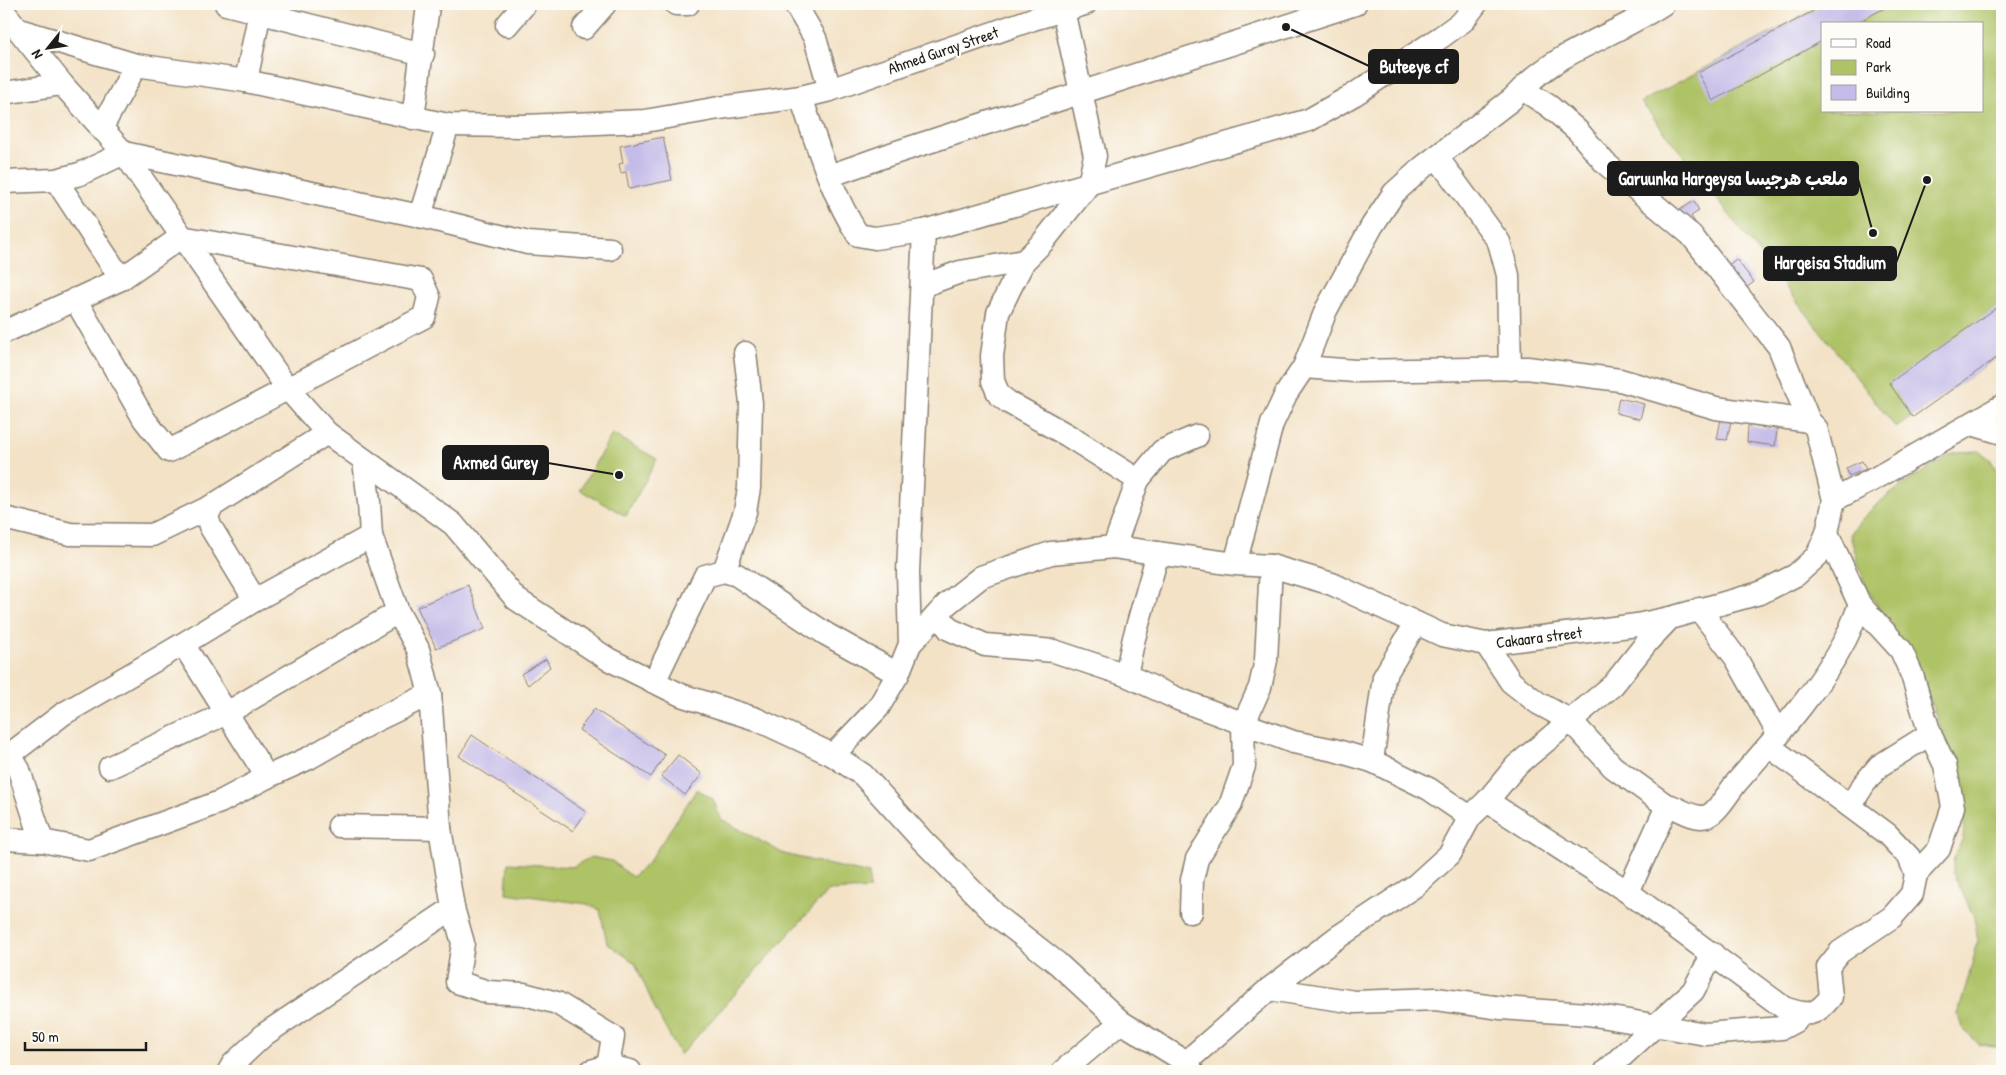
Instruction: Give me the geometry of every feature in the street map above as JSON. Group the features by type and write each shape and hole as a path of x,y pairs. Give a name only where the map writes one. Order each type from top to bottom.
{"street":[{"path":"226,4 260,11 423,54"},
{"path":"507,25 525,4"},
{"path":"584,28 605,4"},
{"path":"676,4 688,4"},
{"path":"795,4 815,38 830,90"},
{"name":"Ahmed Guray Street","path":"19,30 136,65 246,81 448,125 524,126 645,121 719,108 801,97 830,90 980,37 1085,4"},
{"path":"829,176 891,154 1355,4"},
{"path":"801,97 829,176 848,220 858,234 875,238 924,231 1309,120 1354,94 1442,37 1463,21 1476,4"},
{"path":"1235,564 1272,424 1286,394 1304,367 1326,310 1372,226 1394,193 1511,100 1535,76 1581,47 1640,19 1663,4"},
{"path":"413,118 423,54 426,5"},
{"path":"1063,10 1095,156 1088,184 1043,242 1024,261 998,313 992,356 993,381 998,395 1067,435 1138,480"},
{"path":"246,81 260,11"},
{"path":"4,12 62,84 124,152 287,388 327,434 453,524 516,599 608,659 681,694 756,719 833,755 863,775 922,840 997,916 1057,962 1121,1022 1189,1067 1269,990 1335,939 1416,885 1450,854 1470,817 1487,801 1516,766 1613,685 1648,641 1670,618"},
{"path":"101,129 136,65"},
{"path":"4,93 62,84"},
{"path":"1522,89 1549,106 1578,131 1605,163 1691,235 1779,347 1809,421 1816,428 1834,500 2002,406"},
{"path":"420,216 448,125"},
{"path":"4,182 56,180 80,174 124,152 420,216 528,243 610,249"},
{"path":"1437,157 1500,242 1508,275 1510,368"},
{"path":"56,180 121,279"},
{"path":"833,755 878,708 898,674 910,644 908,572 924,231"},
{"path":"4,332 75,299 121,279 181,237 420,280 429,298 424,317 169,451 144,419 75,299"},
{"path":"922,286 960,272 1024,261"},
{"path":"724,571 745,512 749,488 751,403 745,353"},
{"path":"1304,367 1355,371 1527,368 1620,380 1716,408 1809,421"},
{"path":"1972,424 2002,433"},
{"path":"4,518 70,534 152,534 212,506 327,434"},
{"path":"1114,547 1138,480 1162,451 1197,436"},
{"path":"364,461 371,536 398,612 418,649 430,694 440,828 453,908 463,944 457,982 488,992 524,994 557,1003 613,1037 600,1068 630,1071"},
{"name":"Cakaara street","path":"910,644 947,604 981,577 1051,553 1114,547 1235,564 1271,566 1332,584 1442,635 1486,644 1637,625 1670,618 1760,593 1796,575 1817,556 1827,533 1834,500"},
{"path":"212,506 207,516 210,526 255,600"},
{"path":"1487,801 1628,892 1784,1008 1800,1014 1810,1015 1822,1009 1831,998 1828,968 1840,952 1892,917 1912,894 1916,874 1939,849 1953,807 1945,765 1930,734 1912,675 1901,650 1860,605 1827,533"},
{"path":"42,841 19,770 7,757 63,714 255,600 371,536"},
{"path":"1126,675 1134,638 1158,553"},
{"path":"1191,912 1192,880 1197,858 1230,806 1244,766 1243,725 1260,687 1266,660 1271,566"},
{"path":"654,682 705,576 724,571 737,575 826,634 898,674"},
{"path":"1486,644 1511,682 1538,703 1571,721 1613,767 1667,806 1697,816 1706,816 1715,811 1723,798 1774,740 1815,688 1846,639 1860,605"},
{"path":"1698,609 1736,658 1774,740 1850,806 1887,834 1908,857 1916,874"},
{"path":"110,767 227,713 398,612"},
{"path":"938,614 949,629 985,645 1054,651 1126,675 1178,699 1243,725 1293,742 1334,750 1372,761 1429,789 1470,817"},
{"path":"1372,761 1384,677 1416,623"},
{"path":"183,644 267,777"},
{"path":"4,839 42,841 89,850 220,802 267,777 309,758 372,722 430,694"},
{"path":"1850,806 1864,784 1879,766 1930,734"},
{"path":"1628,892 1667,806"},
{"path":"338,826 440,828"},
{"path":"229,1071 233,1064 265,1034 453,908"},
{"path":"1606,1071 1693,991 1713,954"},
{"path":"1269,990 1355,1002 1436,999 1501,1008 1588,1014 1706,1034 1782,1028 1795,1021 1800,1014"},
{"path":"1063,1071 1121,1022"}],"green space":[{"path":"1826,4 2002,4 2002,354 1896,428 1641,102"},
{"path":"612,434 657,459 626,516 580,490"},
{"path":"1979,451 1990,459 2002,480 2002,1048 1980,1045 1962,1028 1958,1015 1978,942 1974,917 1953,873 1953,861 1963,838 1965,814 1961,778 1911,654 1888,625 1864,582 1850,535 1880,502 1944,458 1955,452"},
{"path":"697,789 713,799 721,819 784,854 869,874 870,889 828,891 680,1055 656,1011 635,963 607,943 600,910 587,904 506,893 508,863 572,867 591,857 612,861 632,877 648,863"}],"building":[{"path":"1826,4 1892,4 1859,22 1821,22 1821,42 1713,101 1698,73"},
{"path":"663,137 672,180 629,189 626,172 621,173 619,164 623,163 620,146"},
{"path":"1694,201 1699,211 1691,216 1696,224 1688,229 1675,213"},
{"path":"1736,259 1754,282 1742,291 1725,268"},
{"path":"2002,304 2002,354 1913,417 1889,383"},
{"path":"1619,398 1644,404 1640,419 1616,413"},
{"path":"1721,419 1731,421 1727,440 1717,439"},
{"path":"1748,426 1777,429 1775,446 1747,442"},
{"path":"1862,461 1866,469 1849,476 1846,468"},
{"path":"468,585 485,629 436,648 417,607"},
{"path":"546,659 550,667 528,685 521,674"},
{"path":"594,709 665,755 651,777 579,730"},
{"path":"472,735 586,812 573,831 459,756"},
{"path":"678,755 702,774 685,795 661,776"}],"place":[{"name":"Buteeye cf","path":"1286,27"},
{"name":"Hargeisa Stadium","path":"1927,180"},
{"name":"Garuunka Hargeysa ملعب هرجيسا","path":"1873,233"},
{"name":"Axmed Gurey","path":"619,475"}]}
